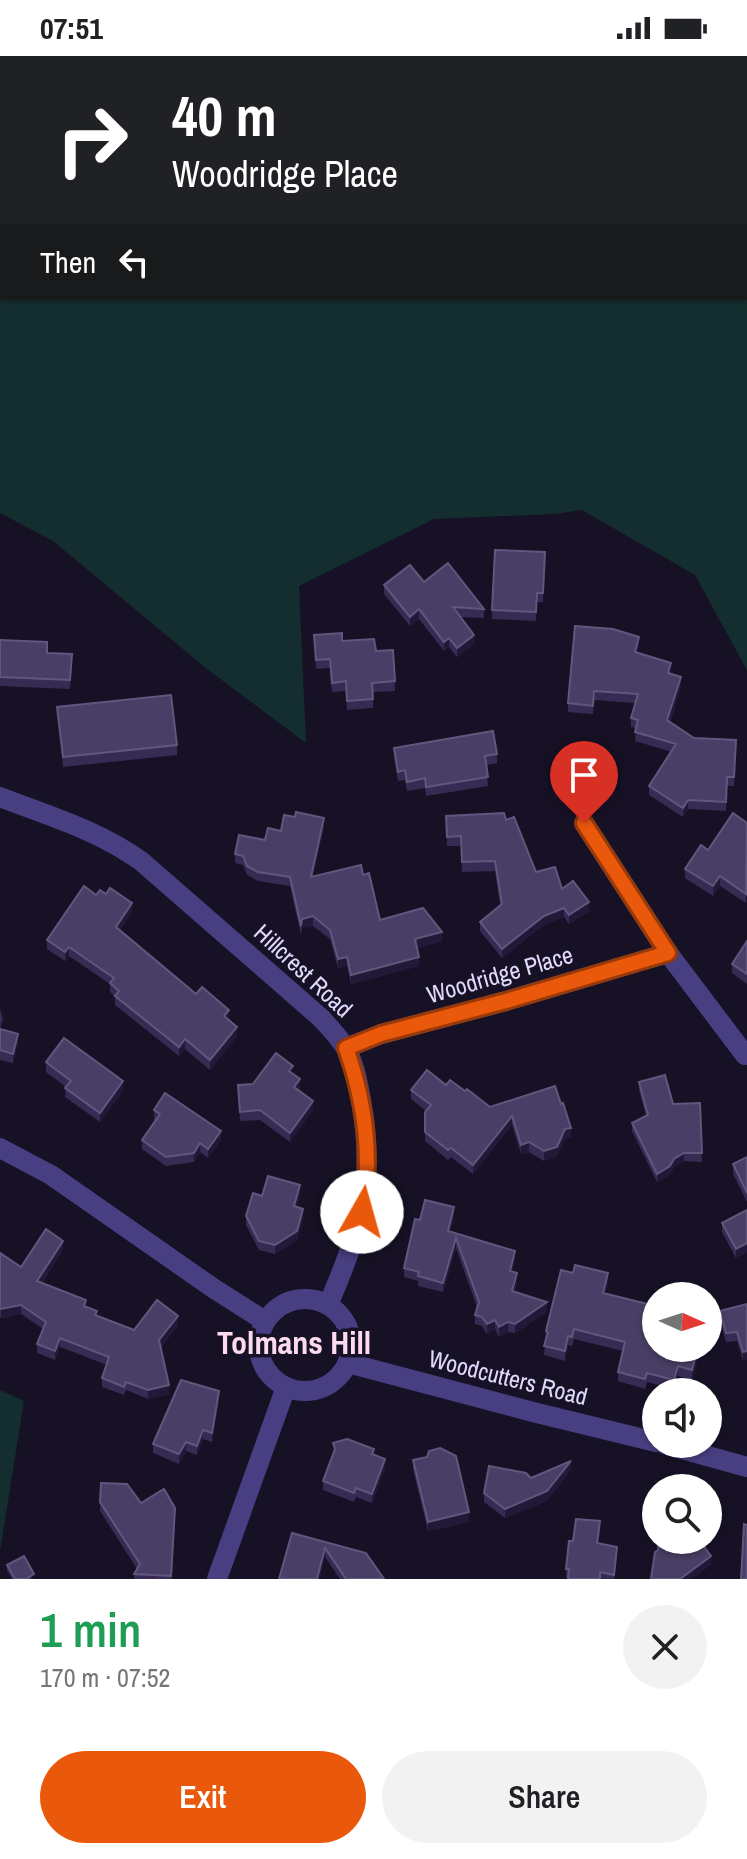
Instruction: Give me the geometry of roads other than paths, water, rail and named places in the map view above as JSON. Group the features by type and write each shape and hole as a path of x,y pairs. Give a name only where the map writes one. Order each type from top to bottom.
{"street":[{"name":"Hillcrest Road","path":"0,797 94,832 141,861 321,1018 346,1048 358,1083 365,1118 367,1183 354,1239 328,1305"},
{"path":"584,823 668,953 745,1055"},
{"name":"Woodridge Place","path":"346,1048 381,1034 668,953"},
{"path":"0,1148 51,1175 265,1321"},
{"path":"315,1300 328,1305 346,1325 350,1338 348,1363 327,1385 314,1390 286,1387 273,1378 264,1366 259,1351 265,1321 286,1302 315,1300"},
{"name":"Woodcutters Road","path":"348,1363 642,1439"},
{"path":"217,1579 286,1387"},
{"path":"715,1458 747,1467"}],"district":[{"name":"Tolmans Hill","path":"294,1343"}]}
